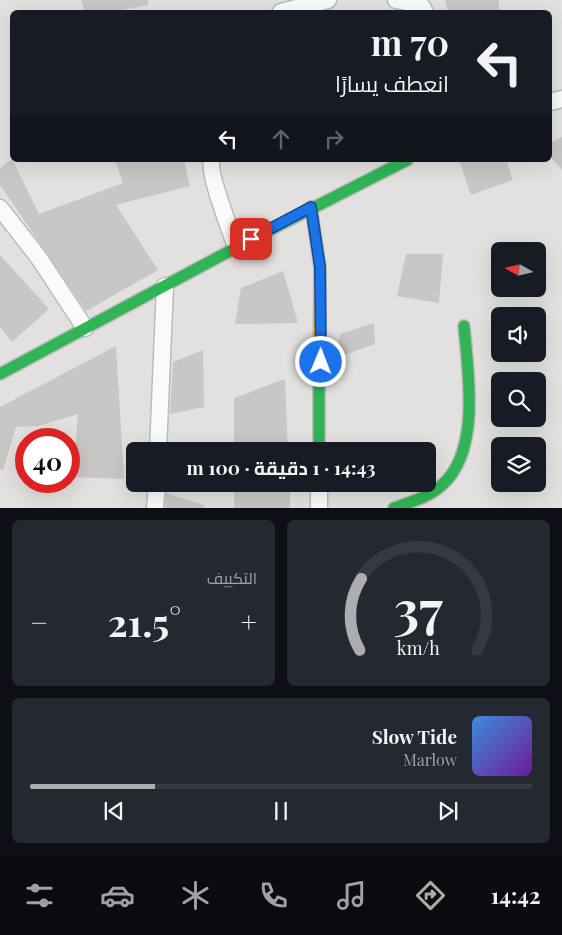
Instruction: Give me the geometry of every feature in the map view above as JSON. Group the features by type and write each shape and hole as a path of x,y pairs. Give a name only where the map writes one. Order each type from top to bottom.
{"street":[{"path":"289,10 328,0"},
{"path":"396,0 421,5 424,10"},
{"path":"211,162 213,178 236,246"},
{"path":"0,374 236,246 403,162"},
{"path":"311,207 320,267 319,442"},
{"path":"0,208 39,258 85,328"},
{"path":"158,442 165,286"},
{"path":"394,508 431,492 447,480 459,462 464,449 468,420 464,326"},
{"path":"156,492 156,508"},
{"path":"319,492 319,508"}],"building":[{"path":"81,0 148,0 148,5 122,10 84,10"},
{"path":"445,0 499,0 499,10 448,10"},
{"path":"562,137 562,170 552,158 552,142"},
{"path":"10,160 13,162 39,214 123,183 116,162 184,162 190,186 116,205 158,270 86,311 0,185 0,168"},
{"path":"460,162 507,162 513,180 471,195"},
{"path":"406,254 443,254 439,303 397,296"},
{"path":"0,255 49,309 12,342 0,327"},
{"path":"283,271 298,323 235,324 241,288"},
{"path":"374,323 375,344 336,358 340,334"},
{"path":"116,346 124,479 80,477 80,428 77,428 78,414 38,426 16,427 3,470 0,470 0,407"},
{"path":"203,350 204,407 170,414 173,362"},
{"path":"285,379 288,442 234,442 234,398"},
{"path":"234,492 290,492 290,508 234,508"},
{"path":"166,493 204,505 204,508 165,508"}],"traffic: fast":[{"path":"0,374 254,238 403,162"},
{"path":"394,508 419,499 442,485 454,470 462,452 467,432 469,410 468,365 464,326"},
{"path":"319,379 319,442"}],"traffic: slow":[{"path":"311,207 320,267 319,379"}],"route":[{"path":"251,239 311,207 320,267 321,362"}]}
